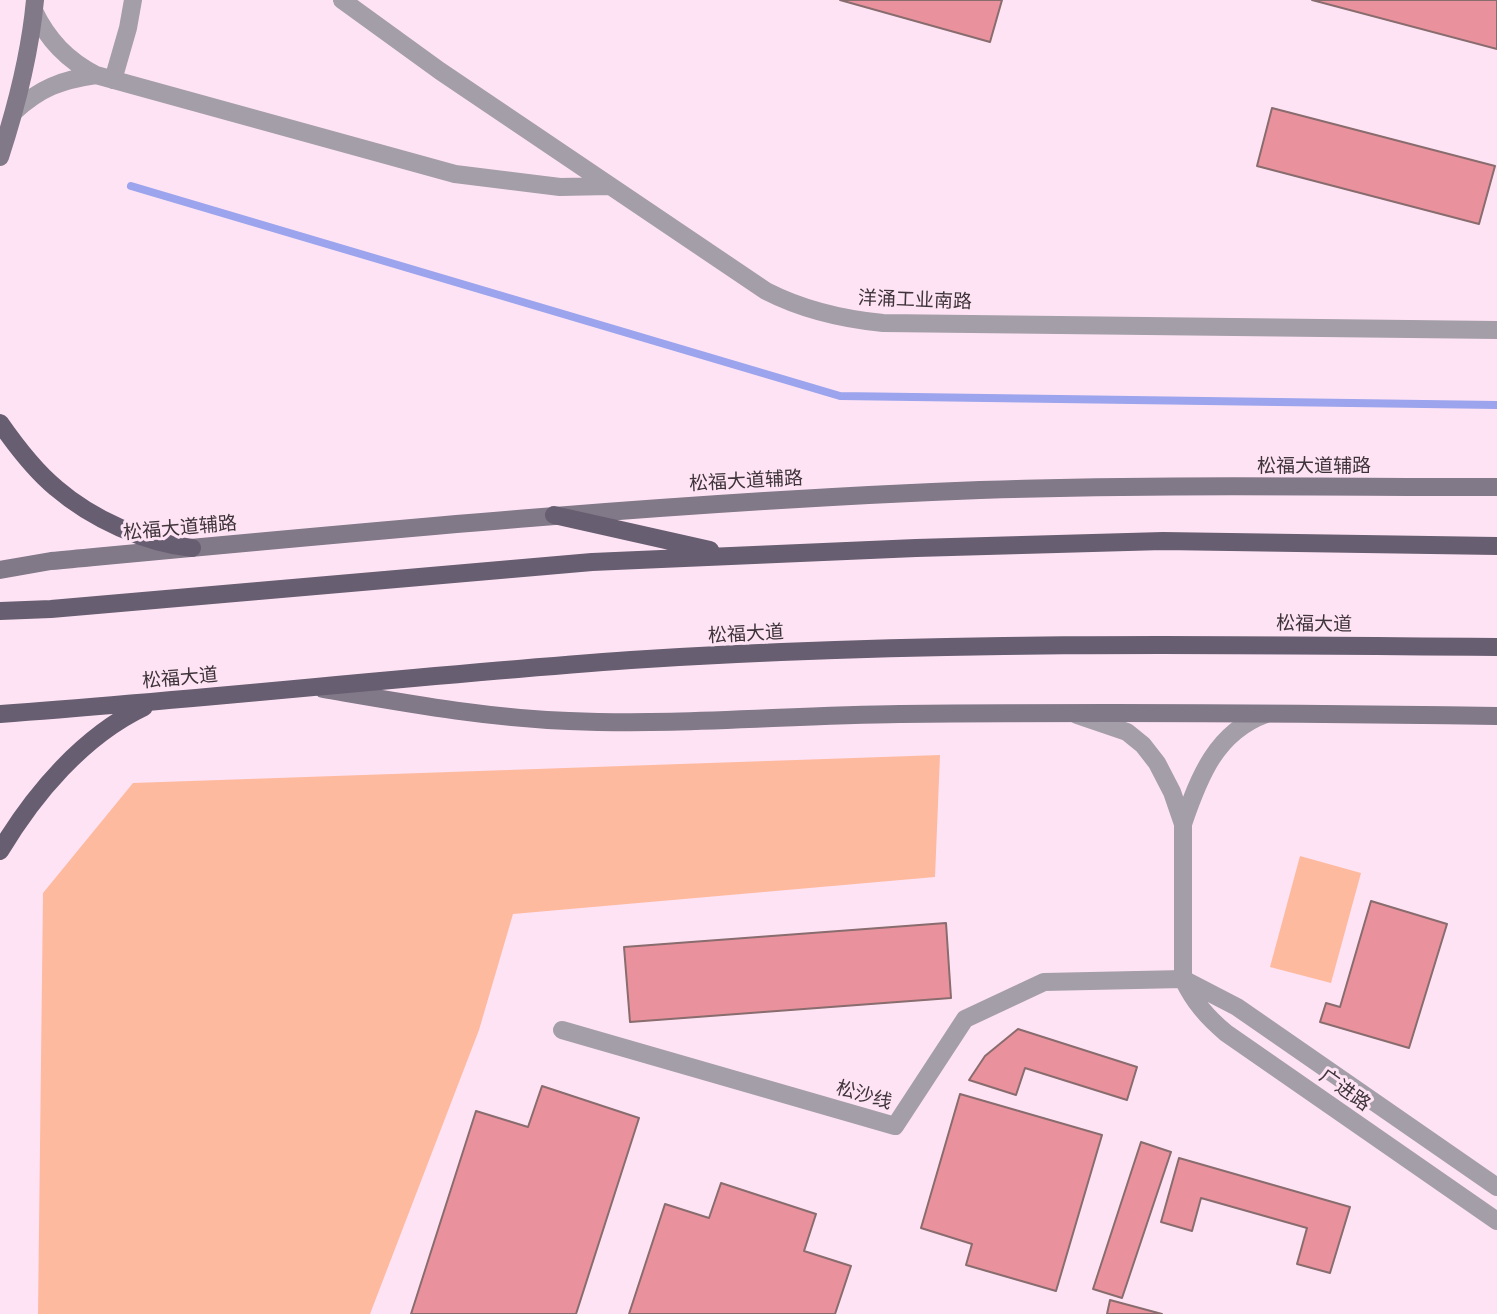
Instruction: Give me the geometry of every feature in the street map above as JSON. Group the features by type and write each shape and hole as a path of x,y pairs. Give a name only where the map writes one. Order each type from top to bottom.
{"main road":[{"path":"0,157 28,51 34,5"},
{"path":"0,423 29,460 54,487 70,499 127,530 163,543 192,548"},
{"name":"松福大道辅路","path":"0,570 51,561 554,515 982,490 1121,486 1497,487"},
{"path":"554,515 701,549 752,555"},
{"path":"0,611 51,609 592,562 752,555 1163,541 1497,546"},
{"name":"松福大道","path":"0,714 633,660 856,650 1165,644 1497,648"},
{"path":"313,687 460,712 572,722 864,714 1270,713 1497,716"},
{"path":"0,851 24,815 59,772 105,730 126,715 153,702"}],"street":[{"path":"105,78 128,28 132,0"},
{"name":"洋涌工业南路","path":"342,0 440,71 766,291 787,302 837,317 883,323 1497,330"},
{"path":"34,5 53,43 73,62 105,78 455,174 560,187 610,186"},
{"path":"14,112 49,87 76,78 105,78"},
{"path":"1067,713 1127,732 1143,745 1157,763 1172,792 1183,824"},
{"path":"1183,824 1194,793 1217,749 1248,721 1270,713"},
{"name":"广进路","path":"1183,824 1183,979 1192,1000 1226,1033 1497,1221"},
{"name":"广进路","path":"1183,979 1237,1007 1497,1186"},
{"name":"松沙线","path":"562,1030 895,1126 965,1019 1044,982 1183,979"}],"shaded area":[{"path":"940,755 935,877 513,914 479,1030 370,1314 38,1314 43,893 133,783"},
{"path":"1300,856 1361,873 1331,983 1270,967"}],"building":[{"path":"840,0 1002,0 990,42"},
{"path":"1312,0 1497,0 1497,49"},
{"path":"1272,108 1495,166 1479,224 1257,166"},
{"path":"1371,901 1447,924 1409,1048 1320,1022 1326,1003 1340,1007"},
{"path":"946,923 951,998 630,1022 624,947"},
{"path":"1018,1029 1137,1067 1127,1100 1025,1068 1016,1095 969,1080 985,1056"},
{"path":"542,1086 639,1118 576,1314 411,1314 476,1111 528,1127"},
{"path":"960,1094 1102,1135 1056,1291 966,1265 972,1244 921,1228"},
{"path":"1141,1142 1171,1152 1122,1298 1093,1289"},
{"path":"1179,1158 1350,1207 1330,1273 1297,1264 1307,1228 1201,1198 1192,1231 1161,1222"},
{"path":"721,1183 816,1214 804,1251 851,1266 835,1314 629,1314 665,1204 709,1218"},
{"path":"1110,1300 1162,1314 1107,1314"}],"waterway":[{"path":"131,186 840,396 1497,405"}]}
